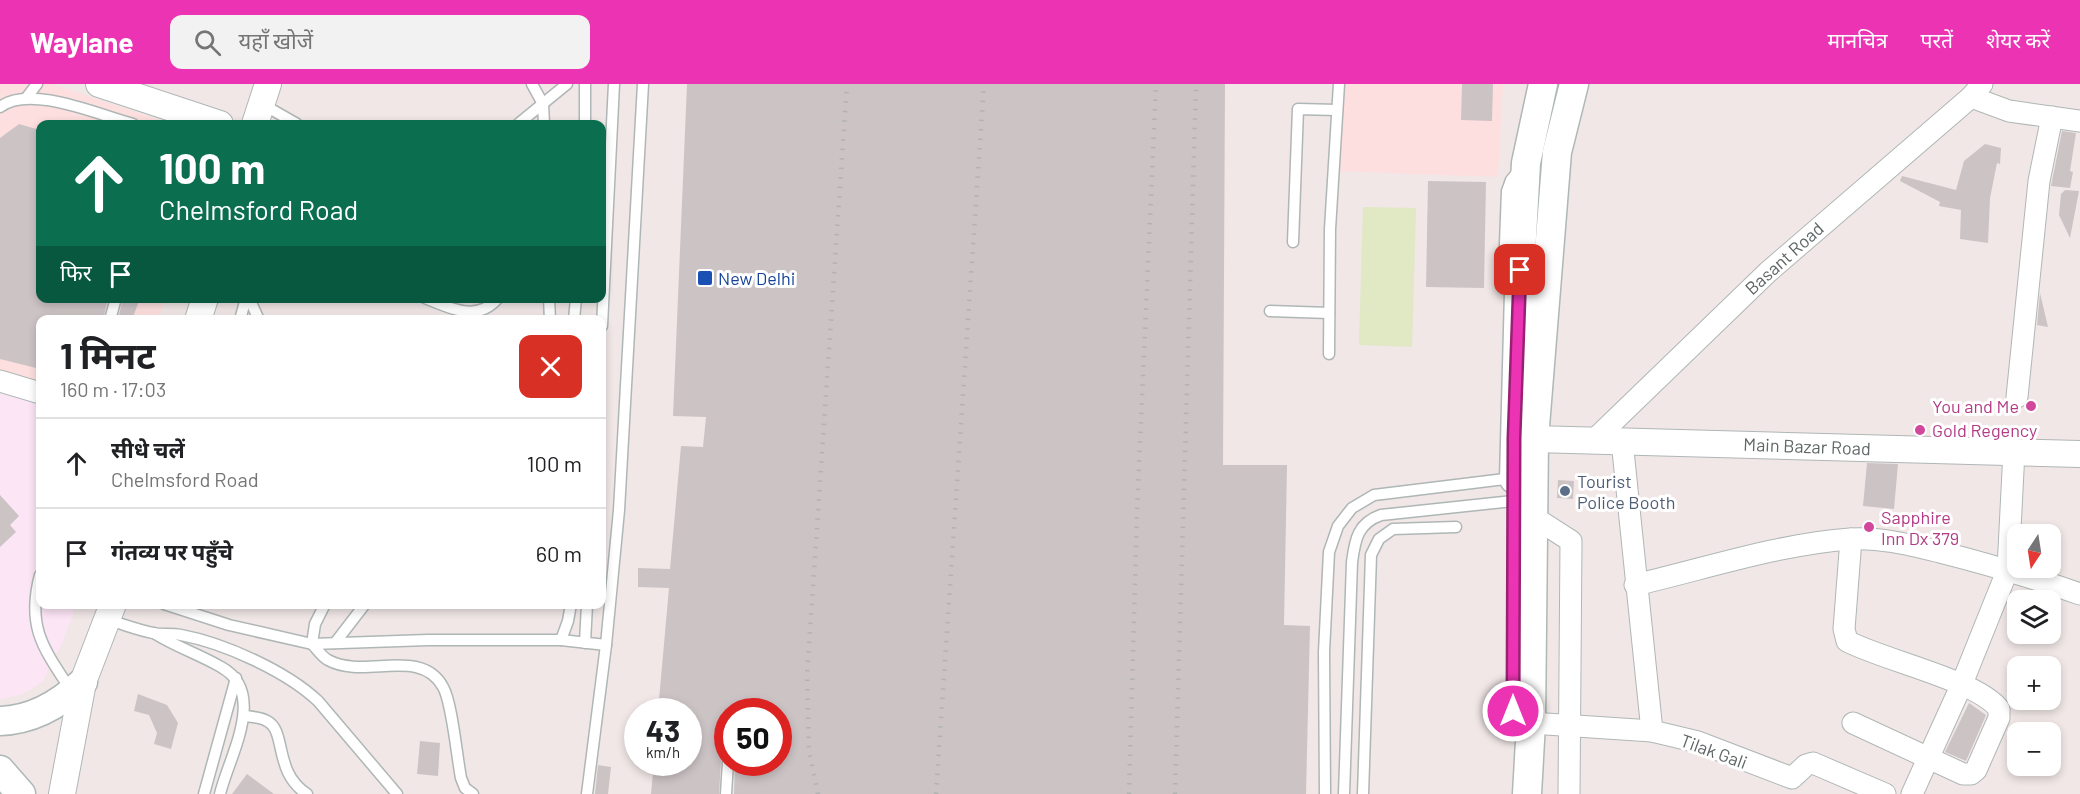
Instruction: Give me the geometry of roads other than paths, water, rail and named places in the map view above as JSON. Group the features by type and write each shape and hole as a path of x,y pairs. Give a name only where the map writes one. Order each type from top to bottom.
{"main road":[{"path":"1510,794 1524,438 1542,157 1543,84"},
{"path":"1542,157 1574,84"},
{"path":"1523,493 1531,723 1527,794"},
{"path":"0,721 30,716 52,706 77,687"},
{"path":"0,770 21,794"}],"street":[{"path":"99,84 208,120"},
{"path":"1977,91 2009,111 2080,121"},
{"name":"Basant Road","path":"1593,441 1767,272 1977,91"},
{"path":"2017,397 2038,191 2052,117"},
{"path":"0,381 36,392"},
{"name":"Main Bazar Road","path":"1524,438 2080,454"},
{"path":"1622,441 1635,585 1652,731"},
{"path":"2010,524 2014,451"},
{"path":"1523,493 1571,541 1569,794"},
{"path":"1635,585 1804,545 1851,539 1887,541 2007,569"},
{"path":"1851,539 1844,630 1847,641 1961,686 1994,702 1999,709 1999,718 1976,770 1971,774 1963,774 1853,723"},
{"path":"1912,794 1961,686 2007,571"},
{"path":"2034,578 2080,594"},
{"path":"62,794 77,687 110,612"},
{"name":"Tilak Gali","path":"1531,723 1652,731 1698,742 1789,786 1806,765 1813,763 1885,794"}],"lane":[{"path":"27,97 37,84"},
{"path":"532,84 543,104 544,120"},
{"path":"523,120 567,84"},
{"path":"585,84 585,120"},
{"path":"606,245 614,84"},
{"path":"587,794 606,645 619,510 643,84"},
{"path":"1329,354 1330,229 1339,84"},
{"path":"0,108 6,103 27,97 51,101 119,120"},
{"path":"261,104 290,120"},
{"path":"1293,242 1298,109 1337,110"},
{"path":"1532,298 1510,284 1504,270 1504,232 1507,191 1511,180 1542,157"},
{"path":"436,303 458,312 475,313 490,307 494,303"},
{"path":"1270,311 1329,314"},
{"path":"1325,794 1324,652 1331,539 1346,514 1374,495 1456,485 1523,493"},
{"path":"1456,485 1457,506"},
{"path":"1344,794 1352,562 1360,528 1369,520 1381,515 1457,506 1523,493"},
{"path":"1363,794 1371,555 1378,539 1393,529 1456,527"},
{"path":"36,590 35,623 44,649 77,687"},
{"path":"179,609 229,625 312,644 428,640 561,640 606,645"},
{"path":"312,644 315,624 323,609"},
{"path":"335,643 361,609"},
{"path":"561,640 570,609"},
{"path":"585,643 587,609"},
{"path":"110,612 154,633 177,648 222,667 236,678 244,692 243,716 220,794"},
{"path":"154,633 180,635 226,648 304,688 397,794"},
{"path":"312,644 328,660 353,668 415,666 435,673 445,690 461,778 465,788 473,794"},
{"path":"204,794 236,678"},
{"path":"243,716 267,721 275,728 282,761 288,776 307,794"},
{"path":"726,794 727,776"}],"railway":[{"path":"818,794 809,751 807,675 847,84"},
{"path":"936,794 984,84"},
{"path":"1129,794 1137,512 1156,84"},
{"path":"1175,794 1196,84"}],"place":[{"name":"New Delhi","path":"705,278"},
{"name":"You and Me","path":"2031,406"},
{"name":"Gold Regency","path":"1920,430"},
{"name":"Tourist Police Booth","path":"1565,491"},
{"name":"Sapphire Inn Dx 379","path":"1869,527"}]}
